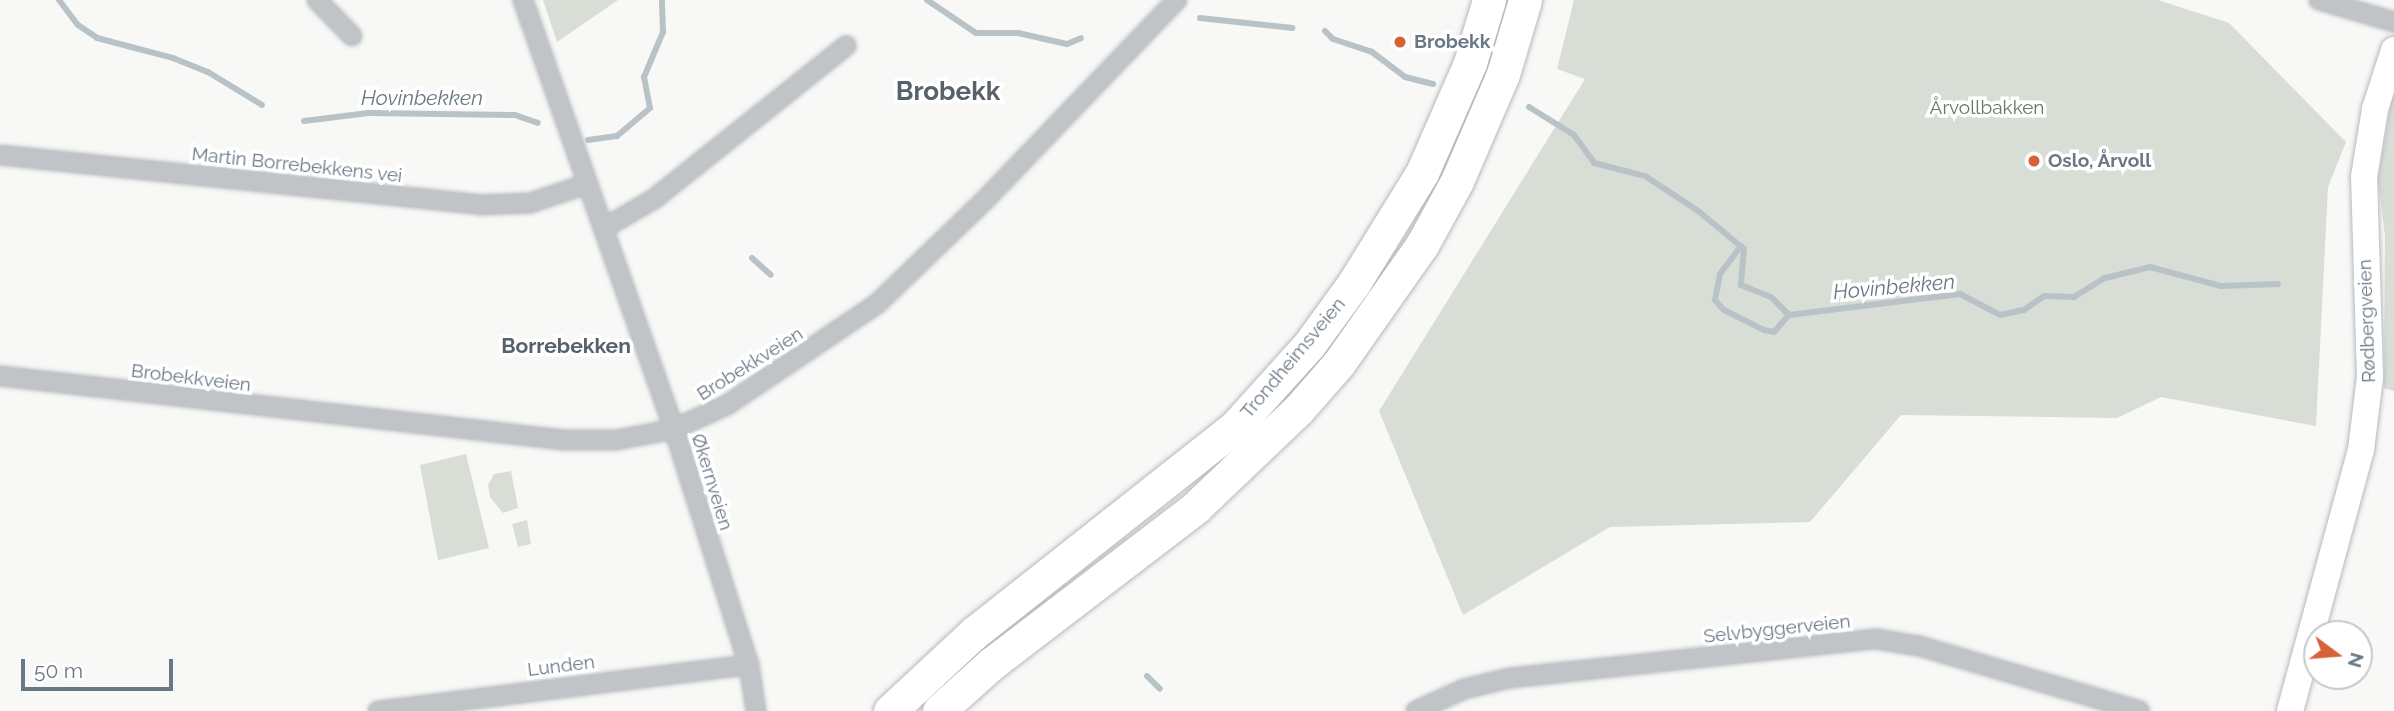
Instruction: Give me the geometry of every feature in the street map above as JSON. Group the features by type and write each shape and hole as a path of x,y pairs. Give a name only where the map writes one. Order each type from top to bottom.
{"highway":[{"name":"Trondheimsveien","path":"890,711 974,633 1225,436 1309,345 1369,261 1422,173 1469,63 1489,0"},
{"name":"Trondheimsveien","path":"939,711 991,664 1196,507 1298,411 1339,363 1422,245 1457,180 1503,74 1525,0"}],"street":[{"path":"317,0 352,36"},
{"name":"Økernveien","path":"523,0 587,184 606,227 674,429 749,665 756,711"},
{"name":"Brobekkveien","path":"0,376 564,440 616,440 674,429 727,405 878,303 1032,152 1177,0"},
{"path":"2319,0 2394,22"},
{"path":"606,227 654,199 846,46"},
{"name":"Rødbergveien","path":"2290,711 2361,450 2370,377 2364,177 2375,109 2394,51"},
{"name":"Martin Borrebekkens vei","path":"0,155 480,205 530,203 587,184"},
{"name":"Selvbyggerveien","path":"1416,711 1464,689 1510,678 1877,639 1919,646 2140,711"},
{"name":"Lunden","path":"378,711 749,665"}],"green space":[{"path":"543,0 618,0 557,42"},
{"name":"Årvollbakken","path":"1574,0 2158,0 2229,23 2346,142 2328,187 2316,426 2161,397 2117,418 1901,415 1810,522 1610,527 1463,615 1379,411 1585,79 1557,69"},
{"path":"2394,85 2394,391 2384,388 2385,236 2378,179"},
{"path":"466,454 489,548 438,560 420,465"},
{"path":"511,471 518,508 503,513 490,497 488,485 494,474"},
{"path":"527,520 531,544 518,547 512,524"}],"waterway":[{"name":"Hovinbekken","path":"59,0 78,25 97,38 173,58 208,72 262,105"},
{"name":"Hovinbekken","path":"588,140 617,136 650,108 644,77 663,32 662,0"},
{"name":"Hovinbekken","path":"927,0 976,33 1018,33 1067,44 1081,38"},
{"name":"Hovinbekken","path":"1200,18 1292,28"},
{"name":"Hovinbekken","path":"1325,31 1333,39 1372,52 1405,77 1433,84"},
{"name":"Hovinbekken","path":"1529,107 1574,135 1594,163 1645,176 1697,210 1744,249 1741,285 1771,297 1789,315 1960,294 2000,315 2024,310 2044,296 2074,297 2105,278 2150,267 2221,286 2278,284"},
{"name":"Hovinbekken","path":"304,121 369,113 515,115 538,123"},
{"name":"Hovinbekken","path":"1741,246 1720,274 1715,300 1724,310 1764,330 1774,332 1789,315"},
{"path":"752,258 771,275"},
{"path":"1147,676 1160,689"}],"place":[{"name":"Brobekk","path":"1400,42"},
{"name":"Oslo, Årvoll","path":"2034,161"}],"district":[{"name":"Brobekk","path":"948,92"},
{"name":"Borrebekken","path":"566,346"}]}
